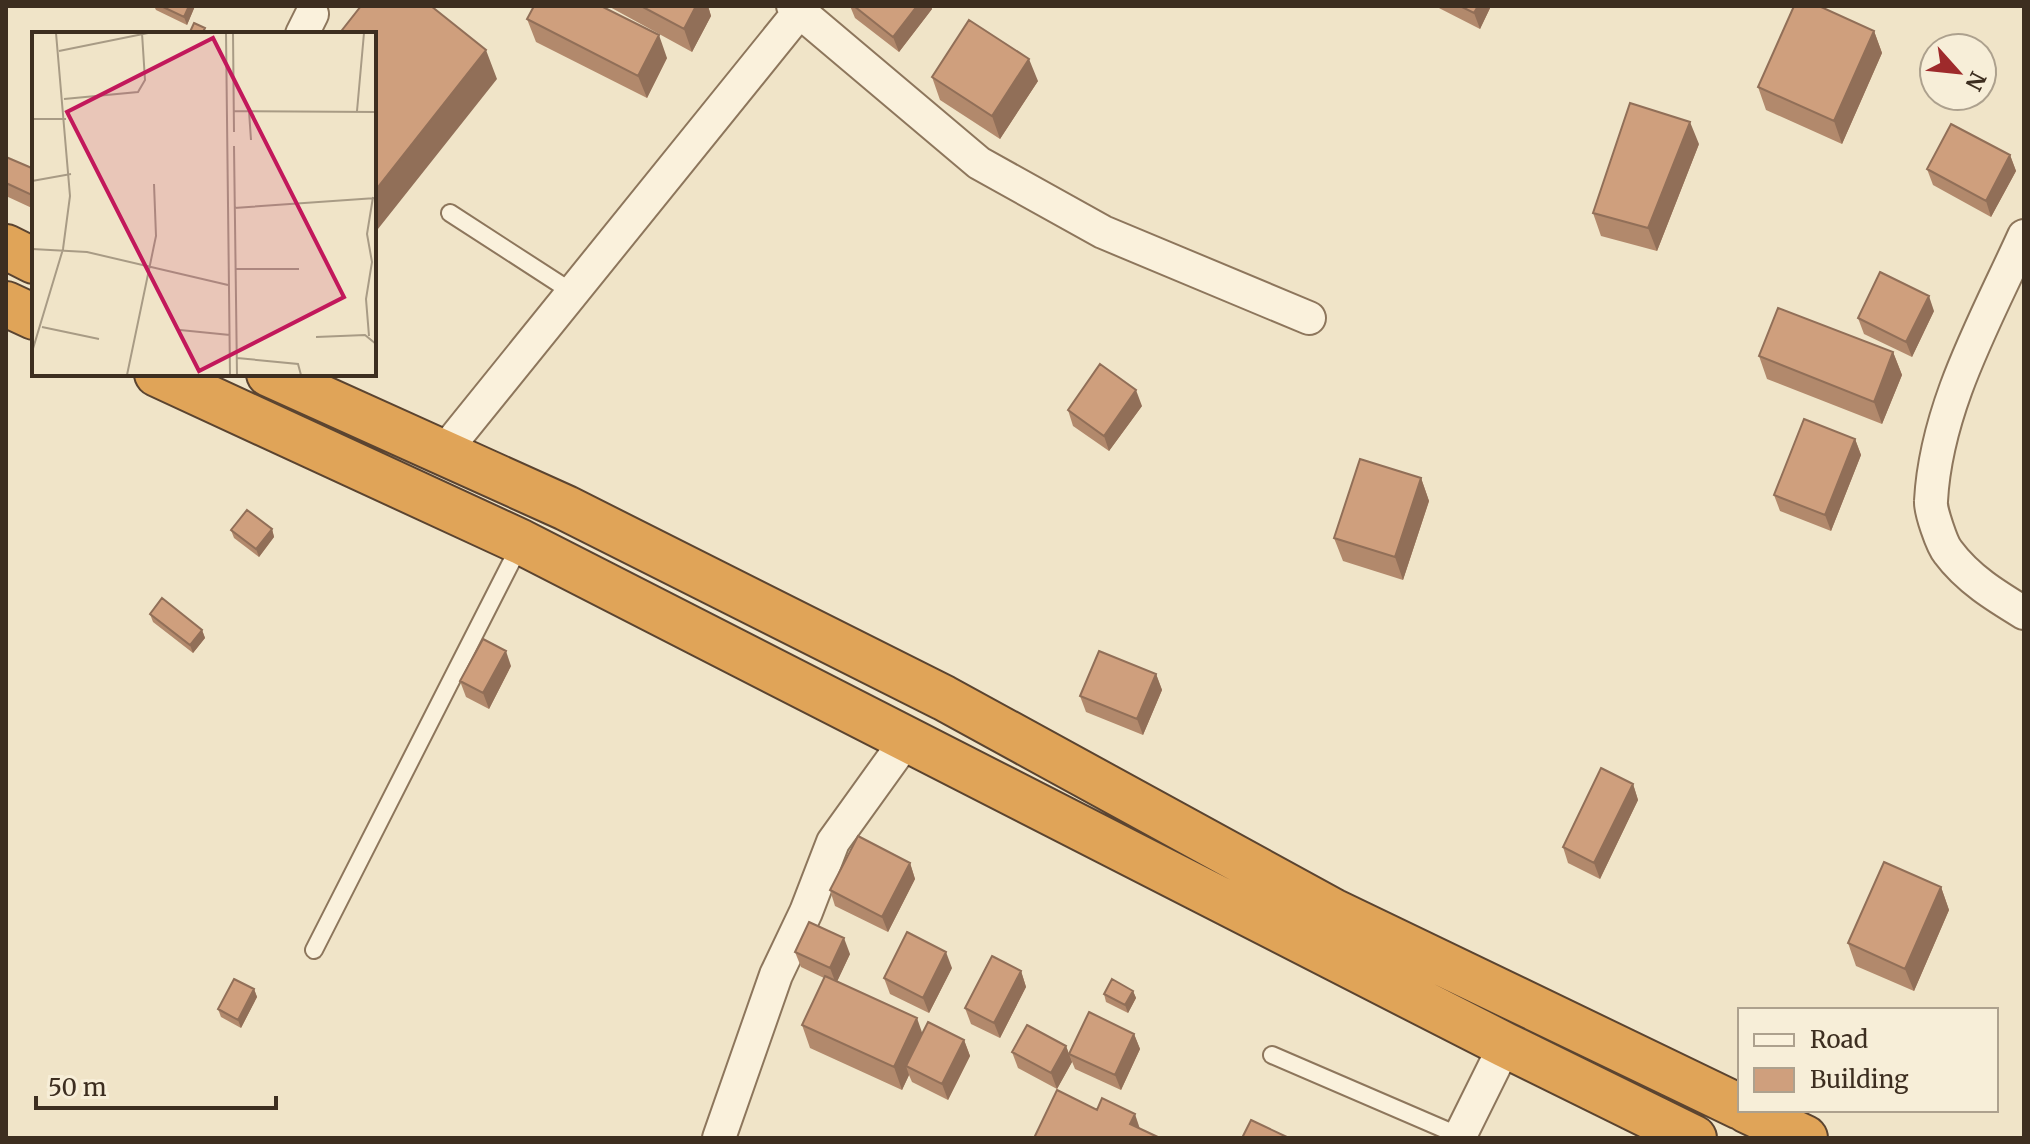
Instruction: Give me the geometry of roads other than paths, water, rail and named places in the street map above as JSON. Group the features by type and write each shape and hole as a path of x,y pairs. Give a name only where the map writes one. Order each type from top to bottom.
{"highway":[{"path":"6,247 32,260"},
{"path":"6,304 32,316"},
{"path":"161,376 521,542 1505,1045 1694,1138"},
{"path":"273,376 566,508 944,698 1333,911 1738,1106"},
{"path":"1750,1112 1805,1138"}],"street":[{"path":"443,453 799,8 979,163 1103,232 1309,318"},
{"path":"2024,236 1958,381 1938,451 1930,504 1946,551 1985,590 2024,613"},
{"path":"719,1138 776,975 806,912 833,842 907,739"},
{"path":"1460,1137 1505,1045"}],"lane":[{"path":"450,213 572,292"},
{"path":"314,950 521,542"},
{"path":"1272,1055 1460,1137"}]}
